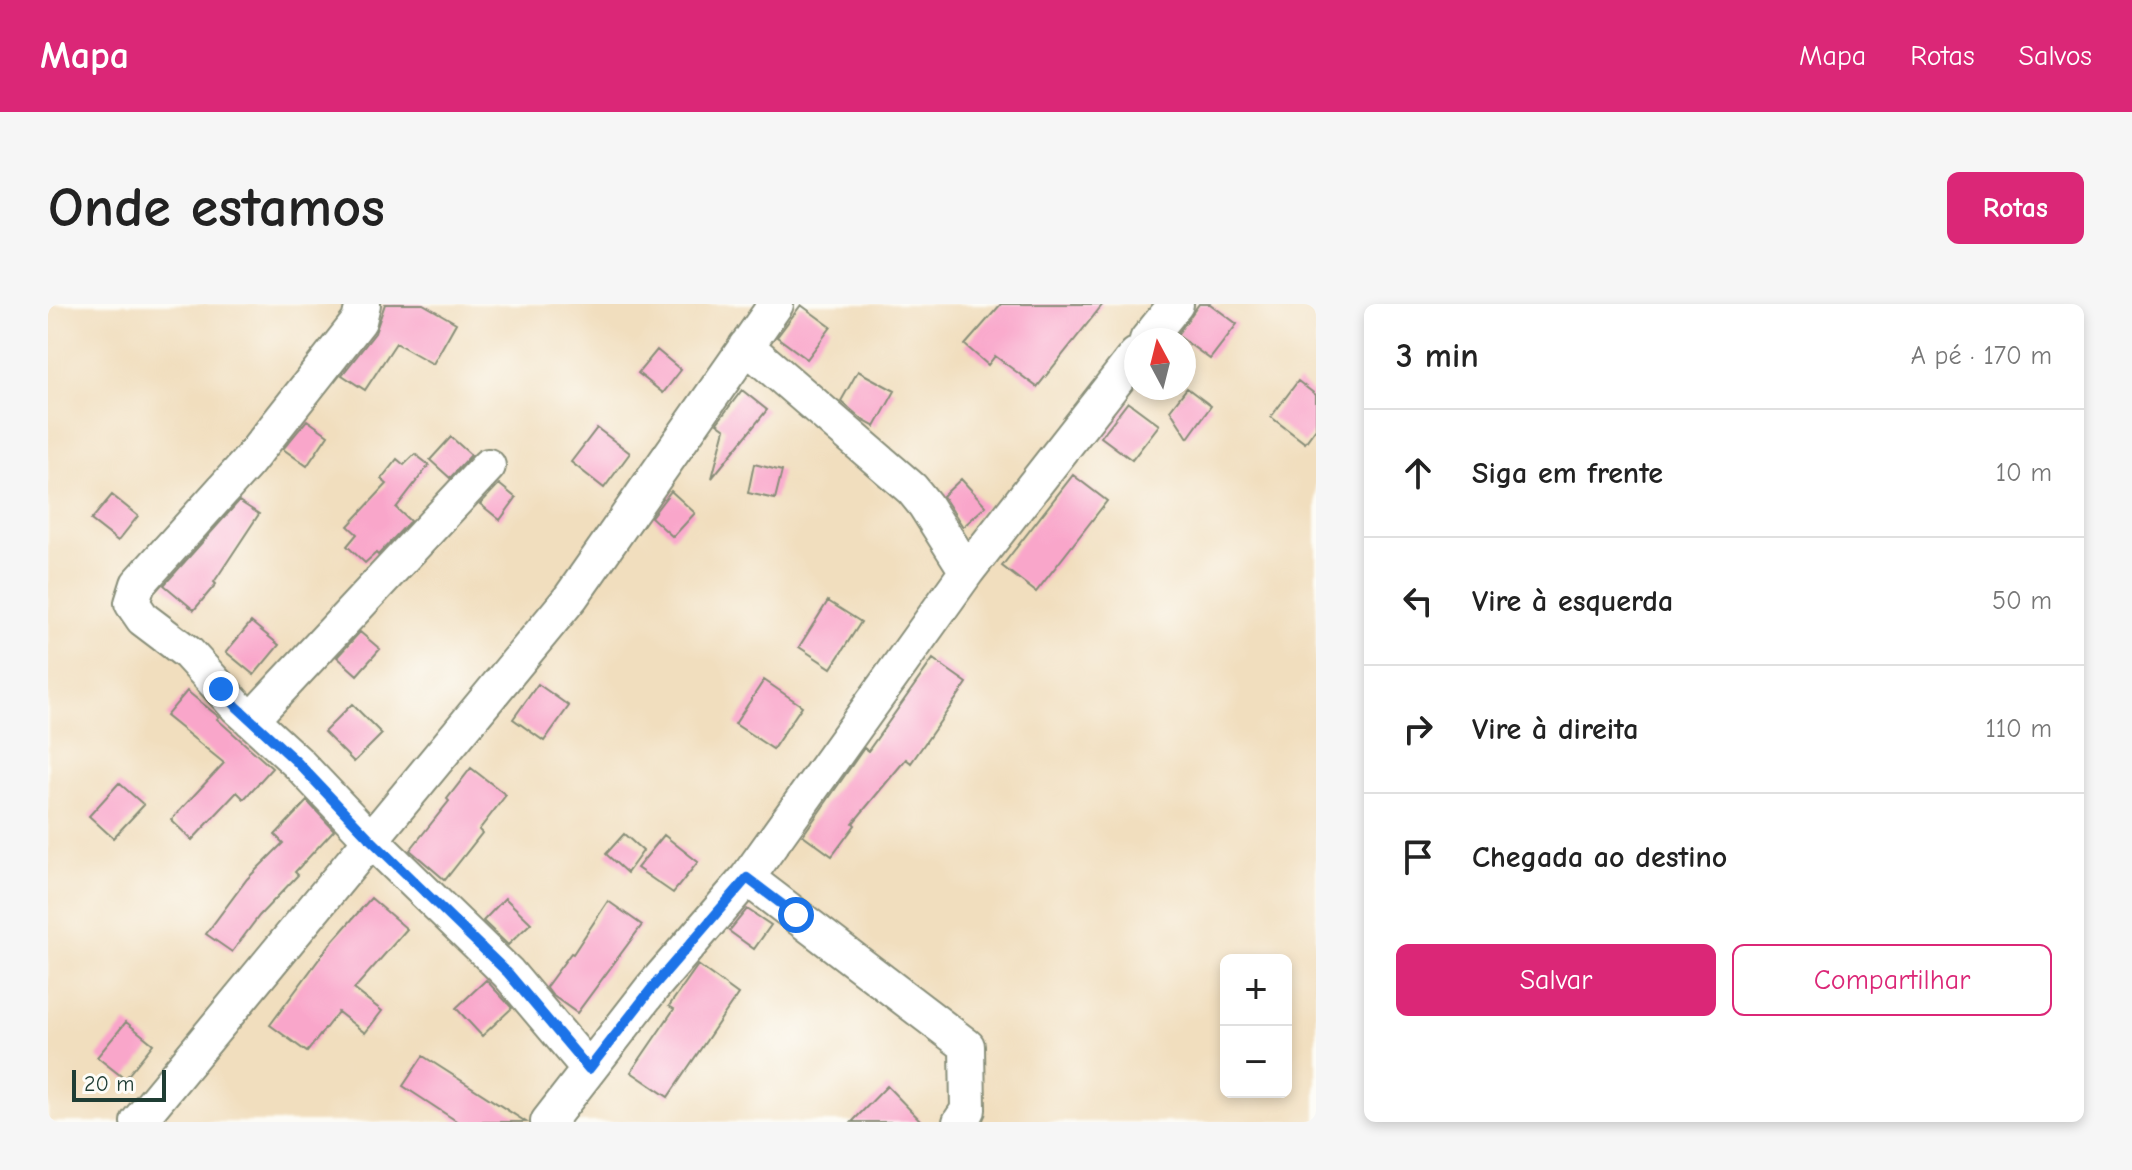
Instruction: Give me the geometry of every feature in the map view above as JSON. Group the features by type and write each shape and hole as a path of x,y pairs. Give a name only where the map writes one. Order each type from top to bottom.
{"street":[{"path":"363,304 359,321 248,462 138,584 132,603 143,619 188,653 251,720 508,973 589,1069"},
{"path":"138,1122 571,597 776,304"},
{"path":"1157,328 1176,304"},
{"path":"746,346 912,489 967,571"},
{"path":"548,1122 652,988 747,878 967,571 1124,370"},
{"path":"251,720 488,466"},
{"path":"747,878 967,1046 968,1110 960,1122"}],"building":[{"path":"385,304 423,304 456,323 433,364 396,343 365,390 342,375 375,333"},
{"path":"1001,304 1103,304 1037,387 995,356 988,365 965,345"},
{"path":"1199,304 1210,304 1237,324 1210,359 1196,349 1196,328 1182,328"},
{"path":"801,305 831,327 807,359 777,337"},
{"path":"657,350 681,370 663,393 638,373"},
{"path":"858,371 895,391 875,427 841,401"},
{"path":"1298,381 1316,395 1316,428 1305,443 1271,417"},
{"path":"742,390 767,410 712,478 725,429 717,423"},
{"path":"1196,395 1211,406 1188,438 1170,410 1178,400 1196,400"},
{"path":"1128,402 1159,425 1132,460 1101,437"},
{"path":"307,420 328,435 307,466 283,449"},
{"path":"597,428 630,453 604,488 571,462"},
{"path":"451,437 471,455 450,478 430,460"},
{"path":"415,454 429,465 396,508 410,521 378,555 376,553 365,563 347,546 357,534 348,526 387,484 381,479 397,459 404,465"},
{"path":"754,464 782,471 775,499 748,493"},
{"path":"1073,475 1107,501 1036,592 1002,566"},
{"path":"961,479 986,506 963,527 943,496"},
{"path":"499,484 516,498 500,520 480,504"},
{"path":"671,491 695,513 673,537 651,517"},
{"path":"112,495 138,516 118,541 91,520"},
{"path":"239,501 259,514 214,582 216,584 194,610 164,585"},
{"path":"828,601 861,622 831,668 799,647"},
{"path":"251,622 279,645 254,675 226,652"},
{"path":"360,632 380,649 357,675 337,657"},
{"path":"933,659 967,683 911,763 906,759 853,823 855,825 832,856 803,835 864,748 868,751"},
{"path":"764,680 802,706 773,749 735,724"},
{"path":"538,684 569,706 544,741 513,719"},
{"path":"187,691 272,768 244,799 237,792 192,840 171,820 224,763 166,716"},
{"path":"352,704 382,734 354,762 324,732"},
{"path":"471,768 506,795 479,830 482,833 445,880 410,850"},
{"path":"119,783 144,805 113,838 89,816"},
{"path":"307,801 334,830 295,872 298,875 259,916 232,952 206,934 247,879 283,843 275,835"},
{"path":"624,834 643,851 627,873 606,854"},
{"path":"664,835 698,862 673,893 637,868"},
{"path":"371,898 407,929 354,989 382,1011 365,1033 338,1012 307,1052 270,1025 331,943"},
{"path":"505,898 531,923 508,945 483,921"},
{"path":"608,901 642,925 577,1013 546,987 573,954"},
{"path":"747,909 771,925 754,949 729,931"},
{"path":"698,965 738,994 668,1097 631,1072 674,1009 669,1006"},
{"path":"486,980 512,1008 482,1036 456,1008"},
{"path":"126,1022 153,1044 125,1079 97,1057"},
{"path":"423,1056 526,1122 458,1122 403,1086"},
{"path":"887,1086 922,1122 852,1122"}],"route":[{"path":"221,689 508,973 589,1069 652,988 747,878 796,915"}]}
